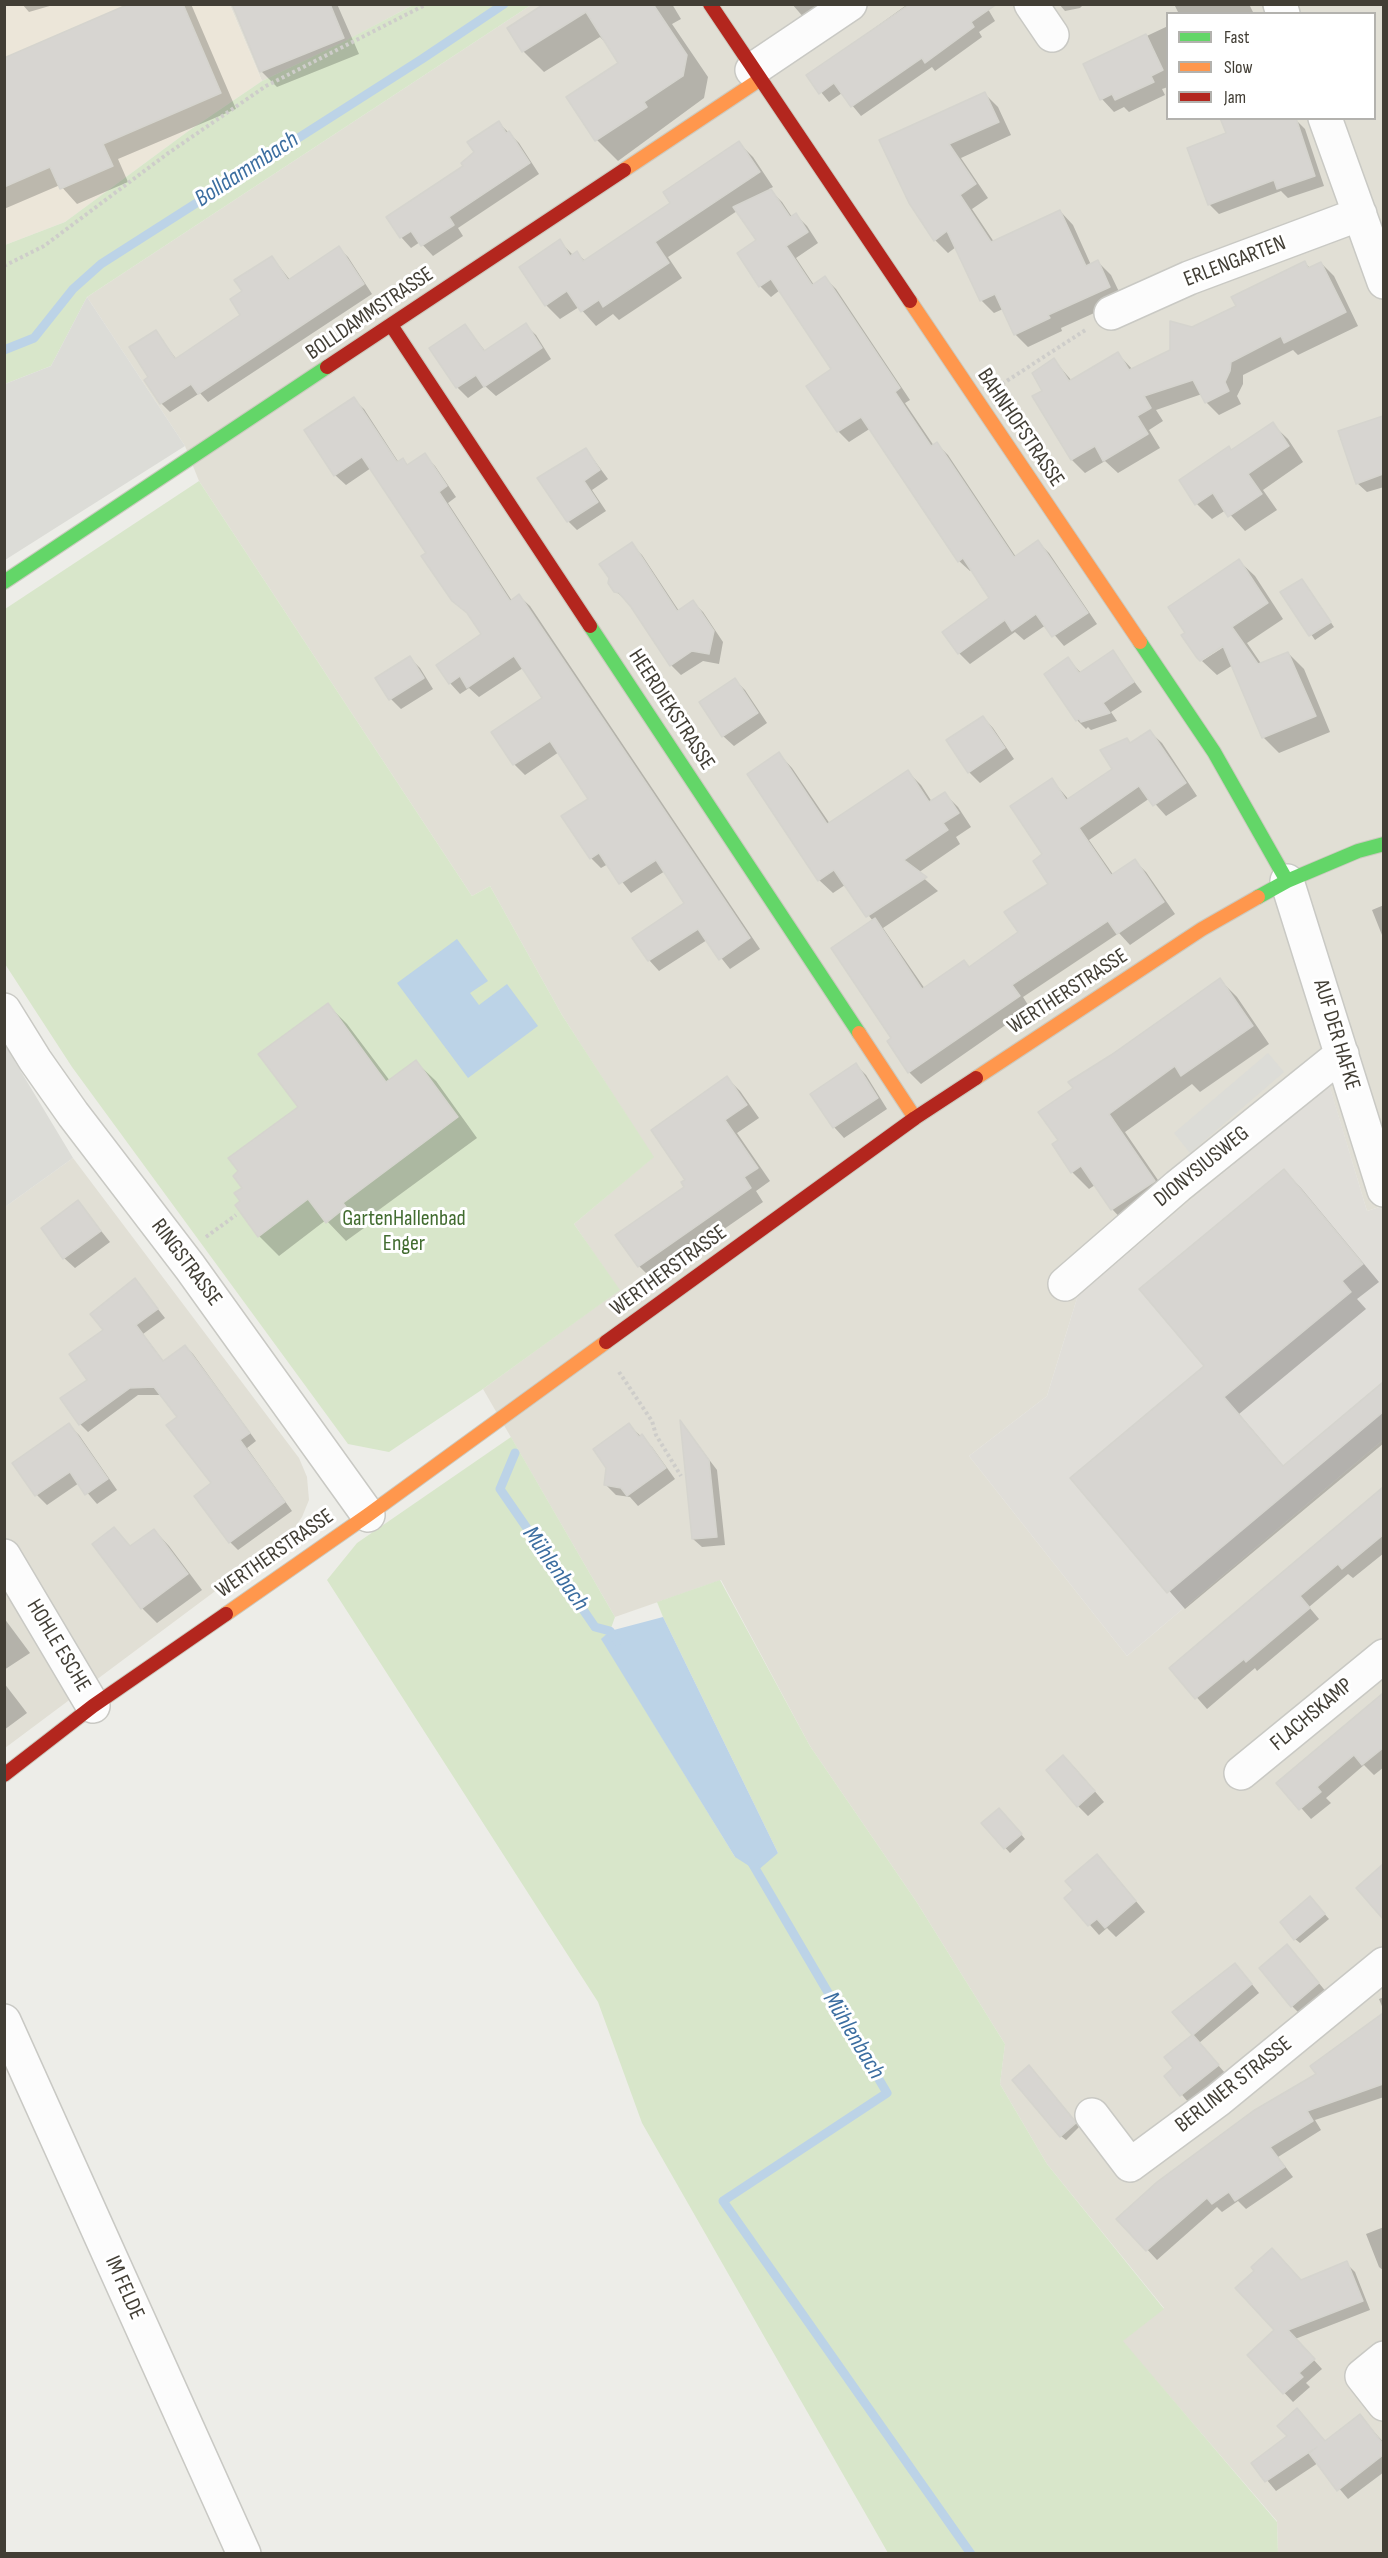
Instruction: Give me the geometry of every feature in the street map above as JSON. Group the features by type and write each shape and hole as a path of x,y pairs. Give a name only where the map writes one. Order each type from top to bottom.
{"street":[{"name":"BAHNHOFSTRASSE","path":"710,4 1214,752 1287,881"},
{"path":"756,75 850,4"},
{"path":"1031,4 1052,35"},
{"name":"BOLLDAMMSTRASSE","path":"4,582 391,325 756,75"},
{"path":"1325,120 1383,282"},
{"name":"ERLENGARTEN","path":"1111,314 1189,278 1360,214"},
{"name":"HEERDIEKSTRASSE","path":"391,325 915,1118"},
{"name":"WERTHERSTRASSE","path":"4,1775 93,1706 368,1515 915,1118 1202,929 1287,881 1358,851 1383,844"},
{"name":"AUF DER HAFKE","path":"1287,881 1383,1190"},
{"name":"RINGSTRASSE","path":"4,1010 35,1060 73,1114 190,1267 368,1515"},
{"name":"DIONYSIUSWEG","path":"1065,1284 1178,1186 1342,1054"},
{"name":"HOHLE ESCHE","path":"4,1556 93,1706"},
{"name":"FLACHSKAMP","path":"1241,1773 1383,1656"},
{"name":"BERLINER STRASSE","path":"1092,2115 1130,2165 1218,2100 1383,1964"},
{"name":"IM FELDE","path":"4,2021 244,2553"},
{"path":"1383,2358 1362,2376 1383,2404"}],"path":[{"path":"4,266 44,246 167,154 266,86 427,4"},
{"path":"976,401 1111,314"},
{"path":"213,1232 236,1215"},
{"path":"601,1346 652,1421 656,1435 681,1476"}],"shaded area":[{"path":"5,5 230,5 262,81 187,132 65,222 5,245"},
{"path":"230,5 413,5 346,41 262,81"},
{"path":"531,5 1383,5 1383,1206 1367,1211 1329,1085 1078,1295 1047,1396 969,1456 1127,1656 1383,1440 1383,2553 1278,2553 1277,2521 1122,2341 1164,2308 1047,2164 1000,2084 1005,2044 916,1901 810,1746 721,1580 615,1617 483,1389 619,1290 574,1224 653,1157 562,1015 490,886 472,896 199,481 185,446 87,297"},
{"path":"87,297 185,446 5,560 5,384 51,366"},
{"path":"5,1045 73,1158 4,1207"},
{"path":"1268,1053 1284,1072 1190,1153 1174,1133"},
{"path":"1329,1084 1367,1211 1383,1206 1383,1440 1127,1656 969,1456 1047,1396 1078,1295"},
{"path":"73,1158 299,1458 307,1477 309,1500 302,1517 289,1536 5,1748 5,1207"}],"green space":[{"path":"413,5 531,5 87,297 51,366 5,384 5,245 65,222 187,132 262,81"},
{"name":"GartenHallenbad Enger","path":"199,481 472,896 490,886 562,1015 654,1157 574,1224 620,1290 483,1389 389,1452 348,1444 72,1067 5,964 5,609"},
{"path":"511,1437 615,1617 610,1631 602,1639 735,1857 778,1853 657,1602 720,1580 810,1746 916,1901 1005,2044 1000,2084 1047,2164 1164,2309 1123,2341 1277,2522 1278,2553 888,2553 642,2123 598,2002 327,1580 357,1543"}],"water":[{"path":"457,939 488,981 470,993 479,1005 507,984 538,1026 468,1078 397,983"},
{"path":"663,1617 778,1853 757,1871 735,1857 601,1639 610,1631"}],"building":[{"path":"129,4 183,4 221,93 103,144 113,166 60,189 50,167 4,187 4,58"},
{"path":"232,4 330,4 344,38 260,72"},
{"path":"544,4 653,4 687,55 683,76 644,102 647,107 595,141 566,97 618,63 586,12 522,52 507,28"},
{"path":"910,4 997,4 971,22 974,27 925,63 922,58 851,107 834,83 819,94 806,75"},
{"path":"1146,34 1163,70 1151,76 1154,82 1115,100 1112,94 1100,100 1083,64"},
{"path":"985,92 999,122 949,144 976,184 960,195 991,242 1060,210 1086,266 1098,260 1110,287 1048,315 1050,318 1014,335 995,294 980,301 947,231 934,241 909,203 879,140"},
{"path":"1221,120 1297,120 1315,176 1277,189 1274,180 1208,205 1187,148 1226,133"},
{"path":"499,121 506,133 509,131 530,163 449,217 454,225 421,246 411,231 400,238 386,217 463,166 461,163 474,152 467,142"},
{"path":"739,141 760,172 655,242 669,263 603,307 599,300 581,312 567,291 545,306 519,267 560,239 570,256 577,251 583,261 670,203 663,192"},
{"path":"771,189 790,217 796,213 808,232 786,246 812,285 825,276 900,388 895,392 931,446 937,442 1014,557 1038,540 1088,613 1052,637 1036,614 1012,631 1005,620 958,654 942,632 989,598 963,558 958,562 861,417 837,432 806,386 831,369 771,279 759,287 737,253 756,240 733,207"},
{"path":"339,246 364,284 198,394 191,384 160,404 144,380 148,377 129,347 156,330 175,359 240,315 230,299 242,291 234,280 272,256 288,280"},
{"path":"1305,261 1308,268 1321,262 1346,312 1284,343 1281,336 1231,362 1225,382 1229,391 1205,403 1193,380 1144,396 1151,408 1137,416 1148,434 1103,461 1095,446 1071,460 1032,396 1042,391 1032,373 1054,358 1069,381 1118,352 1129,370 1170,350 1170,321 1192,327 1236,306 1231,297"},
{"path":"526,323 542,348 484,387 476,375 456,388 429,348 465,324 484,351"},
{"path":"354,397 397,462 403,458 407,465 425,453 447,486 439,492 510,601 519,594 750,938 719,960 698,929 648,961 632,938 684,903 656,860 619,884 599,853 590,859 561,816 588,799 550,741 513,765 491,732 542,698 514,656 467,688 460,676 449,684 436,665 481,634 467,613 452,601 421,556 426,553 362,457 334,476 304,430"},
{"path":"1383,416 1383,474 1356,484 1338,431"},
{"path":"1273,422 1289,446 1248,474 1262,494 1228,517 1213,493 1195,505 1179,480 1229,446 1231,450"},
{"path":"586,448 600,470 584,481 598,502 567,522 537,478"},
{"path":"632,542 677,611 693,600 714,631 709,654 692,651 670,666 631,607 619,593 614,592 608,583 609,578 599,564"},
{"path":"1239,559 1268,603 1232,627 1258,664 1288,652 1316,716 1262,738 1223,646 1200,661 1181,635 1185,633 1168,607"},
{"path":"1302,579 1331,622 1309,636 1280,592"},
{"path":"1113,650 1134,682 1103,703 1110,713 1081,722 1079,719 1076,721 1044,674 1068,657 1079,673"},
{"path":"410,656 424,678 389,700 375,678"},
{"path":"735,678 758,713 722,737 699,702"},
{"path":"983,716 1005,748 968,773 946,740"},
{"path":"1150,730 1186,783 1153,806 1139,786 1079,828 1111,875 1135,859 1164,902 1117,934 1108,921 1012,985 1020,996 908,1073 887,1041 891,1038 831,948 875,918 922,989 964,960 969,967 1018,932 1004,912 1048,884 1033,861 1042,854 1010,806 1052,778 1066,800 1112,769 1100,750 1127,738 1130,743"},
{"path":"779,752 827,824 908,770 929,802 945,792 959,813 943,823 948,830 904,860 927,877 866,917 834,870 818,881 747,774"},
{"path":"1220,978 1253,1026 1181,1076 1175,1066 1109,1114 1155,1181 1111,1210 1081,1166 1071,1173 1052,1144 1058,1140 1038,1112 1073,1088 1068,1082 1111,1055"},
{"path":"328,1003 386,1082 416,1060 458,1117 343,1203 346,1207 326,1223 308,1199 258,1237 235,1205 240,1201 234,1193 242,1188 233,1176 238,1171 228,1158 298,1107 258,1054"},
{"path":"856,1063 878,1098 833,1128 810,1094"},
{"path":"727,1076 747,1105 725,1120 758,1168 744,1177 751,1188 638,1267 615,1235 684,1187 681,1182 685,1180 651,1130"},
{"path":"1284,1169 1363,1264 1342,1281 1351,1292 1224,1397 1283,1466 1383,1382 1383,1412 1167,1593 1070,1478 1204,1366 1139,1289"},
{"path":"78,1200 101,1231 63,1259 41,1228"},
{"path":"135,1278 158,1309 136,1325 163,1361 185,1345 250,1433 240,1440 285,1502 229,1543 194,1496 211,1483 166,1425 177,1417 154,1387 130,1388 79,1425 60,1398 87,1380 69,1354 103,1330 90,1314"},
{"path":"680,1420 709,1460 717,1537 692,1539"},
{"path":"69,1423 108,1479 85,1495 70,1472 35,1496 12,1463"},
{"path":"629,1423 639,1437 642,1434 666,1468 627,1496 621,1488 604,1485 606,1468 593,1449"},
{"path":"1383,1487 1383,1535 1342,1569 1338,1564 1300,1596 1310,1608 1246,1662 1244,1659 1195,1699 1169,1668"},
{"path":"114,1527 130,1546 154,1529 188,1574 141,1609 92,1544"},
{"path":"1383,1693 1383,1748 1362,1765 1354,1755 1317,1787 1321,1792 1299,1810 1276,1783"},
{"path":"1063,1755 1095,1791 1077,1807 1046,1770"},
{"path":"999,1808 1022,1834 1004,1849 981,1823"},
{"path":"1097,1854 1136,1901 1105,1928 1097,1919 1088,1926 1064,1898 1073,1890 1065,1881"},
{"path":"1383,1864 1383,1919 1356,1888"},
{"path":"1310,1896 1325,1914 1294,1940 1280,1922"},
{"path":"1287,1944 1319,1983 1291,2007 1259,1968"},
{"path":"1235,1963 1252,1984 1193,2035 1219,2065 1180,2096 1164,2076 1173,2068 1164,2057 1192,2035 1172,2012"},
{"path":"1383,2013 1383,2084 1307,2111 1313,2121 1270,2147 1285,2167 1235,2201 1229,2192 1212,2204 1207,2198 1146,2251 1116,2219 1157,2182 1253,2111 1316,2074 1310,2066"},
{"path":"1029,2065 1076,2123 1060,2137 1012,2080"},
{"path":"1272,2248 1301,2280 1347,2261 1363,2301 1288,2330 1315,2359 1299,2373 1303,2377 1283,2394 1247,2355 1274,2330 1235,2288 1254,2271 1251,2267"},
{"path":"1297,2408 1325,2441 1360,2414 1383,2444 1383,2455 1337,2491 1309,2453 1317,2447 1265,2482 1251,2463 1287,2436 1277,2426"}],"waterway":[{"name":"Bolldammbach","path":"4,350 34,338 73,289 101,264 504,4"},
{"name":"Mühlenbach","path":"515,1453 500,1489 595,1627 610,1631 617,1641"},
{"name":"Mühlenbach","path":"752,1863 887,2093 723,2201 971,2554"}],"traffic: fast":[{"path":"4,582 327,367"},
{"path":"590,626 859,1033"},
{"path":"1140,642 1214,752 1287,881"},
{"path":"1258,897 1287,881 1358,851 1384,844"}],"traffic: slow":[{"path":"624,170 759,80"},
{"path":"910,301 1140,642"},
{"path":"976,1078 1202,929 1258,897"},
{"path":"859,1033 915,1118"},
{"path":"226,1614 368,1515 606,1342"}],"traffic: jam":[{"path":"710,4 910,301"},
{"path":"327,367 624,170"},
{"path":"391,325 590,626"},
{"path":"606,1342 915,1118 976,1078"},
{"path":"4,1775 93,1706 226,1614"}]}
